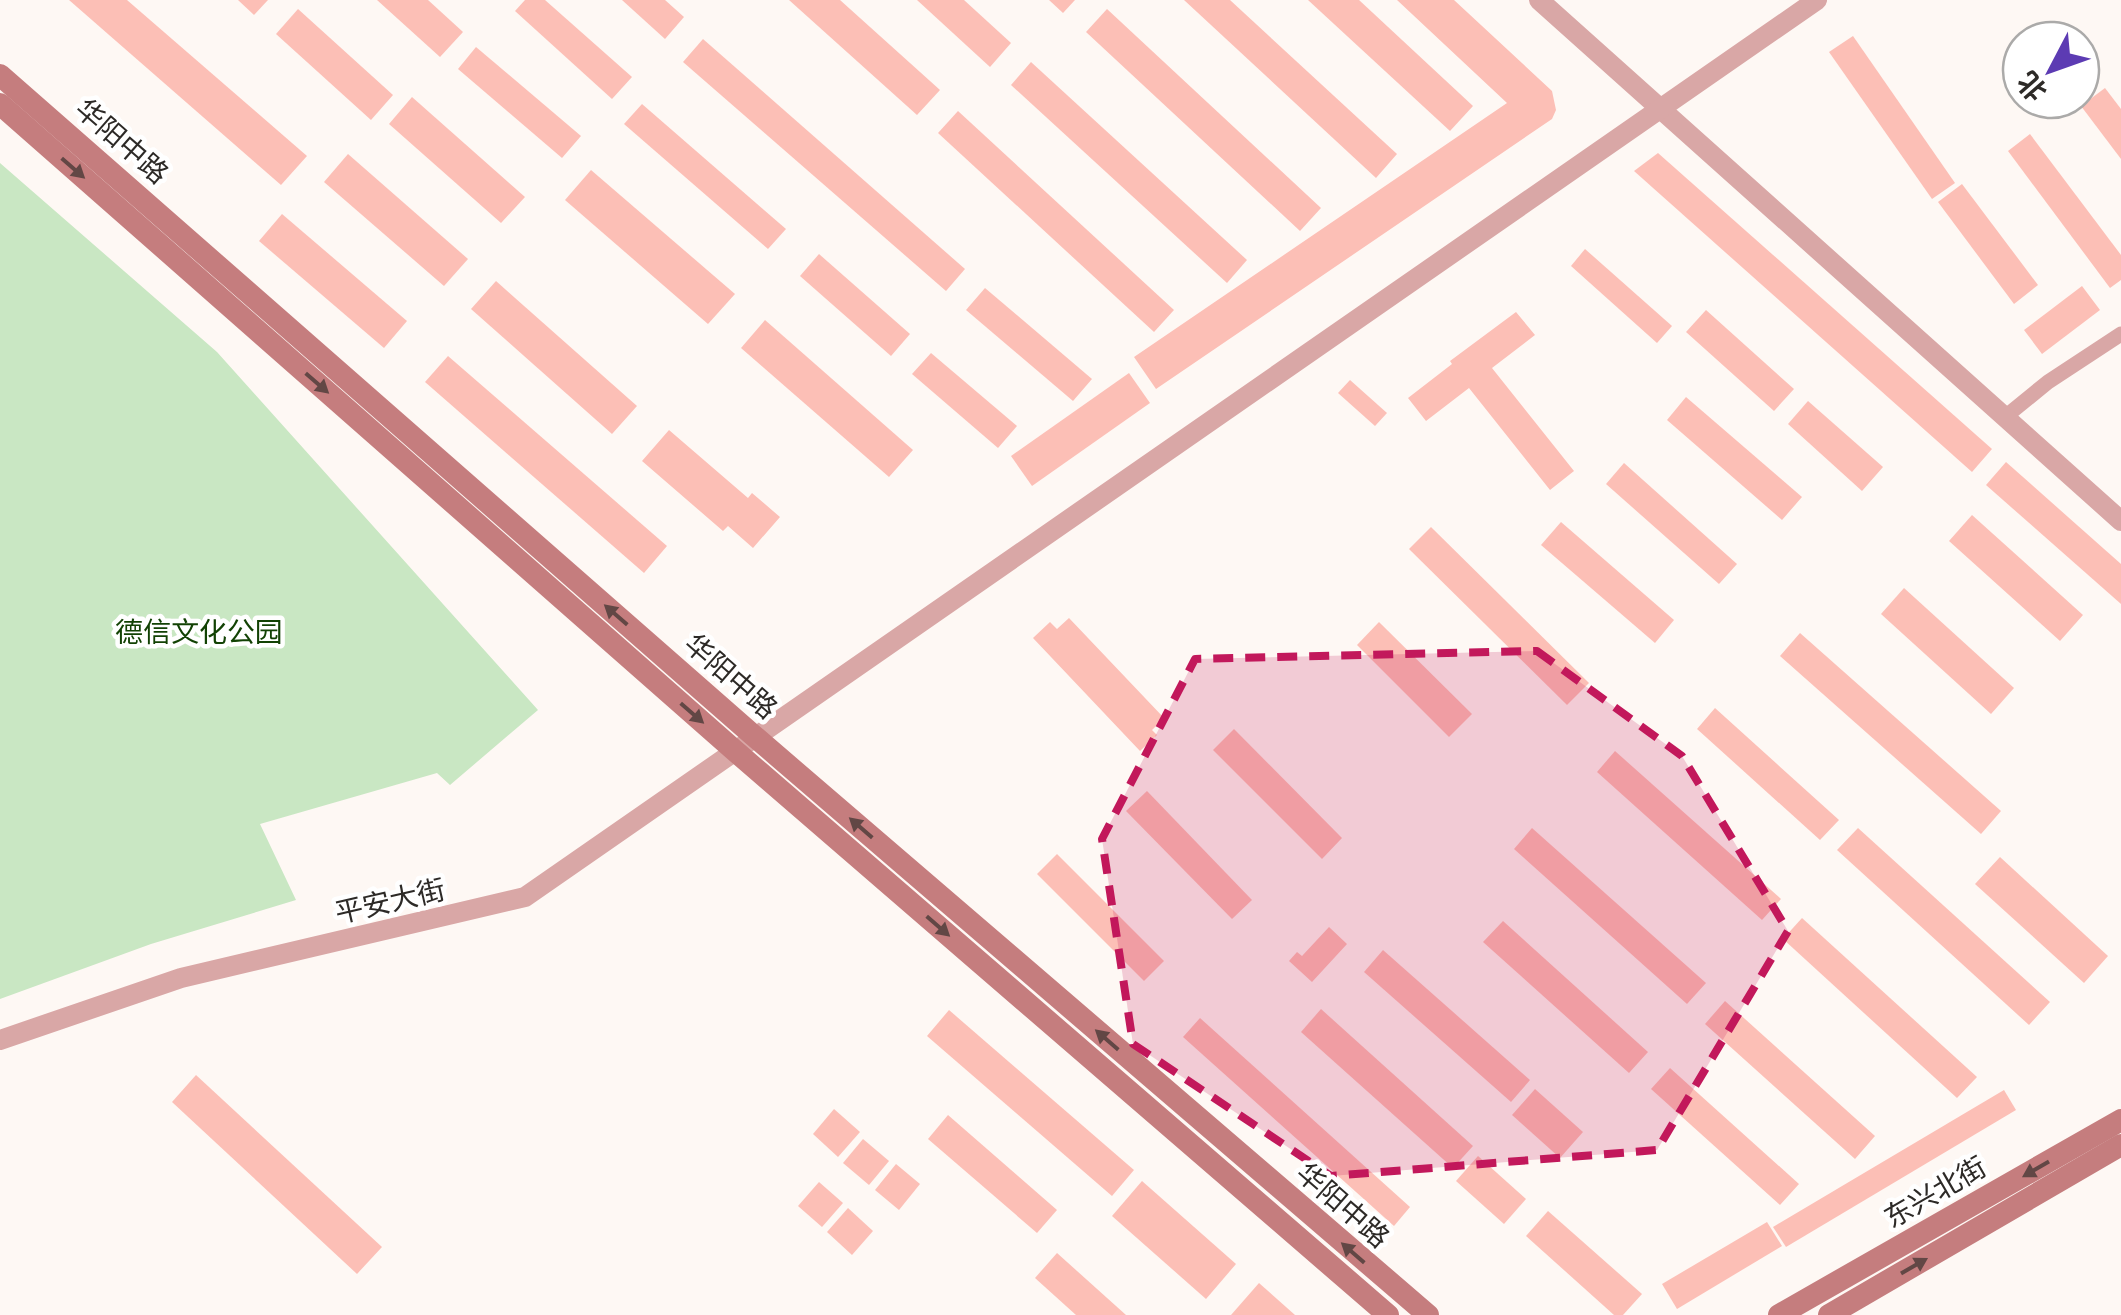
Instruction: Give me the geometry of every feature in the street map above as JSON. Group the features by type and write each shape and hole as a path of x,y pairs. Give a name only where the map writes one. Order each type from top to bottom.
{"main road":[{"name":"华阳中路","path":"0,74 754,736 1428,1315"},
{"name":"华阳中路","path":"0,104 734,750 1388,1315"},
{"name":"东兴北街","path":"1778,1315 2121,1120"},
{"name":"东兴北街","path":"1829,1315 2121,1145"}],"street":[{"path":"1538,0 2121,521"},
{"name":"平安大街","path":"0,1040 181,978 526,897 1657,108 1818,0"},
{"path":"2005,417 2048,382 2121,334"}],"highlighted area":[{"path":"1537,651 1682,756 1788,931 1657,1150 1331,1176 1133,1044 1102,839 1195,659"}],"green space":[{"name":"德信文化公园","path":"0,163 217,352 538,710 450,785 437,773 260,824 296,900 151,944 0,999"}],"building":[{"path":"69,0 127,0 307,156 281,185"},
{"path":"238,0 268,0 254,15"},
{"path":"377,0 428,0 463,32 440,57"},
{"path":"525,0 545,0 632,77 612,99 515,11"},
{"path":"622,0 665,0 684,17 665,39"},
{"path":"789,0 840,0 940,90 917,115"},
{"path":"917,0 964,0 1011,43 990,67"},
{"path":"1049,0 1075,0 1063,13"},
{"path":"1184,0 1230,0 1397,154 1376,178"},
{"path":"1308,0 1359,0 1473,106 1450,131"},
{"path":"1397,0 1454,0 1552,91 1556,110 1552,119 1156,389 1134,357 1507,103"},
{"path":"298,9 393,95 371,120 276,34"},
{"path":"1107,9 1321,208 1300,231 1086,32"},
{"path":"1853,36 1955,183 1932,199 1829,52"},
{"path":"703,39 965,269 946,291 683,62"},
{"path":"476,47 581,136 562,158 458,69"},
{"path":"1031,62 1247,260 1227,283 1011,85"},
{"path":"2105,88 2121,109 2121,159 2092,120 2101,120 2101,91"},
{"path":"412,97 525,197 501,223 389,124"},
{"path":"642,104 786,229 768,249 624,124"},
{"path":"958,111 1174,310 1154,332 938,133"},
{"path":"2030,134 2121,255 2121,280 2110,288 2008,151"},
{"path":"1658,153 1992,449 1972,472 1634,171"},
{"path":"348,154 468,259 444,286 324,182"},
{"path":"591,170 735,294 708,324 565,200"},
{"path":"1962,184 2038,285 2014,304 1938,202"},
{"path":"282,214 407,321 384,348 259,241"},
{"path":"1585,249 1672,326 1657,343 1571,266"},
{"path":"819,254 910,334 891,356 800,276"},
{"path":"496,281 637,406 612,434 471,309"},
{"path":"2082,286 2100,310 2042,354 2024,330"},
{"path":"985,288 1092,379 1073,401 966,310"},
{"path":"1706,310 1794,389 1774,411 1686,332"},
{"path":"1516,312 1535,335 1492,368 1574,471 1550,490 1469,388 1426,421 1408,398"},
{"path":"765,320 913,450 889,477 741,348"},
{"path":"931,353 1017,426 998,448 912,374"},
{"path":"448,356 667,546 644,573 425,382"},
{"path":"1129,373 1150,403 1032,486 1011,456"},
{"path":"1350,380 1387,413 1375,426 1338,393"},
{"path":"1686,397 1802,497 1782,520 1667,420"},
{"path":"1808,401 1883,467 1862,491 1788,424"},
{"path":"669,430 748,498 752,493 780,517 753,548 728,526 723,531 642,461"},
{"path":"2006,462 2121,564 2121,604 1986,485"},
{"path":"1624,463 1737,564 1719,584 1606,484"},
{"path":"1972,515 2083,615 2060,641 1949,541"},
{"path":"1561,522 1674,620 1655,643 1541,545"},
{"path":"1431,527 1589,683 1567,705 1409,549"},
{"path":"1904,588 2014,688 1991,714 1881,614"},
{"path":"1069,618 1164,718 1152,730 1157,735 1140,751 1033,638 1050,622 1057,629"},
{"path":"1379,622 1472,714 1449,737 1357,645"},
{"path":"1800,633 2001,811 1981,834 1780,656"},
{"path":"1715,708 1839,820 1820,840 1697,729"},
{"path":"1234,729 1342,838 1322,859 1213,750"},
{"path":"1615,751 1781,899 1762,920 1597,772"},
{"path":"1147,791 1252,900 1232,919 1126,811"},
{"path":"1532,828 1706,983 1687,1004 1514,849"},
{"path":"1858,828 2050,1002 2029,1025 1837,850"},
{"path":"1057,854 1164,961 1144,981 1037,874"},
{"path":"2000,857 2108,956 2084,983 1975,884"},
{"path":"1802,918 1977,1077 1957,1098 1783,939"},
{"path":"1503,921 1648,1052 1629,1073 1483,942"},
{"path":"1329,927 1347,944 1312,982 1289,961 1297,952 1302,956"},
{"path":"1383,950 1530,1080 1511,1102 1364,972"},
{"path":"1725,1001 1875,1136 1855,1159 1705,1024"},
{"path":"1321,1009 1473,1146 1453,1168 1301,1032"},
{"path":"949,1010 1134,1170 1112,1196 927,1036"},
{"path":"1200,1018 1410,1207 1394,1226 1183,1037"},
{"path":"1670,1068 1799,1184 1780,1205 1651,1089"},
{"path":"196,1075 382,1247 357,1274 172,1102"},
{"path":"1535,1089 1583,1132 1560,1158 1512,1115"},
{"path":"2004,1090 2016,1110 1786,1247 1773,1227"},
{"path":"834,1109 860,1132 838,1157 813,1134"},
{"path":"948,1115 1057,1210 1037,1233 928,1139"},
{"path":"863,1139 889,1161 869,1185 843,1163"},
{"path":"1478,1156 1526,1199 1504,1224 1456,1181"},
{"path":"896,1164 920,1184 899,1210 875,1190"},
{"path":"1142,1181 1236,1264 1206,1299 1112,1216"},
{"path":"819,1182 843,1203 822,1227 798,1206"},
{"path":"848,1208 873,1231 852,1255 827,1232"},
{"path":"1548,1211 1642,1294 1623,1315 1614,1315 1526,1236"},
{"path":"1767,1222 1782,1246 1677,1309 1662,1284"},
{"path":"1057,1253 1126,1315 1076,1315 1035,1278"},
{"path":"1259,1283 1295,1315 1231,1315"}]}
